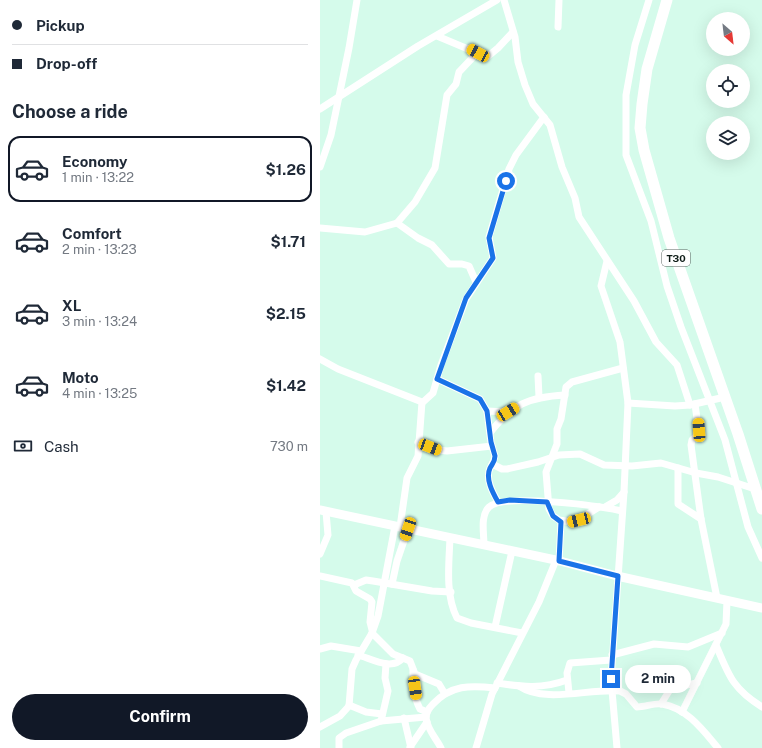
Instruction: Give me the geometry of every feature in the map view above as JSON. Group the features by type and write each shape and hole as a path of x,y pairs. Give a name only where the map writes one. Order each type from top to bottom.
{"main road":[{"name":"T30","path":"667,0 648,69 642,104 640,128 644,150 669,238 725,397 762,509"}],"street":[{"path":"320,166 331,135 357,0"},
{"path":"320,109 497,0"},
{"path":"504,0 514,32 518,62 525,85 533,104 550,125 562,167 575,198 578,217 634,301 656,342 677,365 693,404 699,434 692,440 691,445 696,473 701,519 717,598"},
{"path":"558,27 559,0"},
{"path":"649,0 635,45 626,95 626,155 651,221 667,286 681,327 724,440 748,527 762,558"},
{"path":"437,36 483,56 489,56 514,32"},
{"path":"320,228 365,232 397,223 415,202 435,168 447,96 456,84 459,72 478,53"},
{"path":"392,584 401,528 406,478 417,461 422,403 431,396 466,298 493,258 489,238 511,163 544,117"},
{"path":"397,223 418,238 432,245 449,264 462,264 469,266 476,282"},
{"path":"607,261 601,286 616,329 621,350 628,403 624,492 610,690 617,748"},
{"path":"320,359 338,369 418,399 422,403"},
{"path":"623,368 572,382 566,387 561,419 557,429 558,444 546,472 547,502 553,516 561,522 579,520 617,500 624,492"},
{"path":"538,376 539,396"},
{"path":"437,379 480,399 487,411 492,446 495,456 489,469 489,477 490,485 498,502"},
{"path":"490,432 508,412 539,396 564,395"},
{"path":"628,403 675,406 693,404 725,397"},
{"path":"487,411 508,412"},
{"path":"418,442 438,450 447,451 492,446"},
{"path":"492,464 502,469 507,469 543,461 552,456 580,454 599,464 624,466 656,463 736,482 755,489"},
{"path":"678,468 678,504 701,519"},
{"path":"484,545 485,513 491,505 498,502 510,500 547,502 602,507 622,511"},
{"path":"320,554 328,535 323,511 558,560 618,576 762,608"},
{"path":"476,748 496,686 546,589 558,560 561,522"},
{"path":"320,726 340,716 349,705 352,669 359,653 372,631 378,616 384,583 401,528"},
{"path":"450,538 450,592 455,613 459,619 471,623 522,633"},
{"path":"495,627 512,551"},
{"path":"320,576 354,585 366,580 432,591 450,592"},
{"path":"354,585 356,592 370,599 372,602 370,622 372,631 393,654 410,661 415,674 439,684 445,694"},
{"path":"682,712 722,634 727,620 727,601"},
{"path":"569,693 567,680 570,663 612,658 654,644 688,647 722,634"},
{"path":"716,645 735,685 749,700 762,707"},
{"path":"320,648 331,646 359,653 386,664 395,664 403,658"},
{"path":"382,718 388,691 385,678 386,664"},
{"path":"413,670 412,679 417,702 420,709 427,717 441,748"},
{"path":"410,748 427,717 445,694 461,687 543,687 567,680"},
{"path":"661,704 671,688 697,682"},
{"path":"519,686 524,690 541,695 610,690 624,692 636,707 661,704 682,712 696,722 718,748"},
{"path":"349,705 382,718 427,717"},
{"path":"339,748 339,738 342,735 382,718"},
{"path":"404,718 410,748"}],"route":[{"path":"506,181 493,220 489,238 493,249 493,258 466,298 452,339 438,371 437,379 480,399 484,404 487,411 491,442 495,453 495,460 488,473 492,492 498,502 510,500 547,502 553,516 561,522 559,561 618,576 611,660 611,679"}]}
